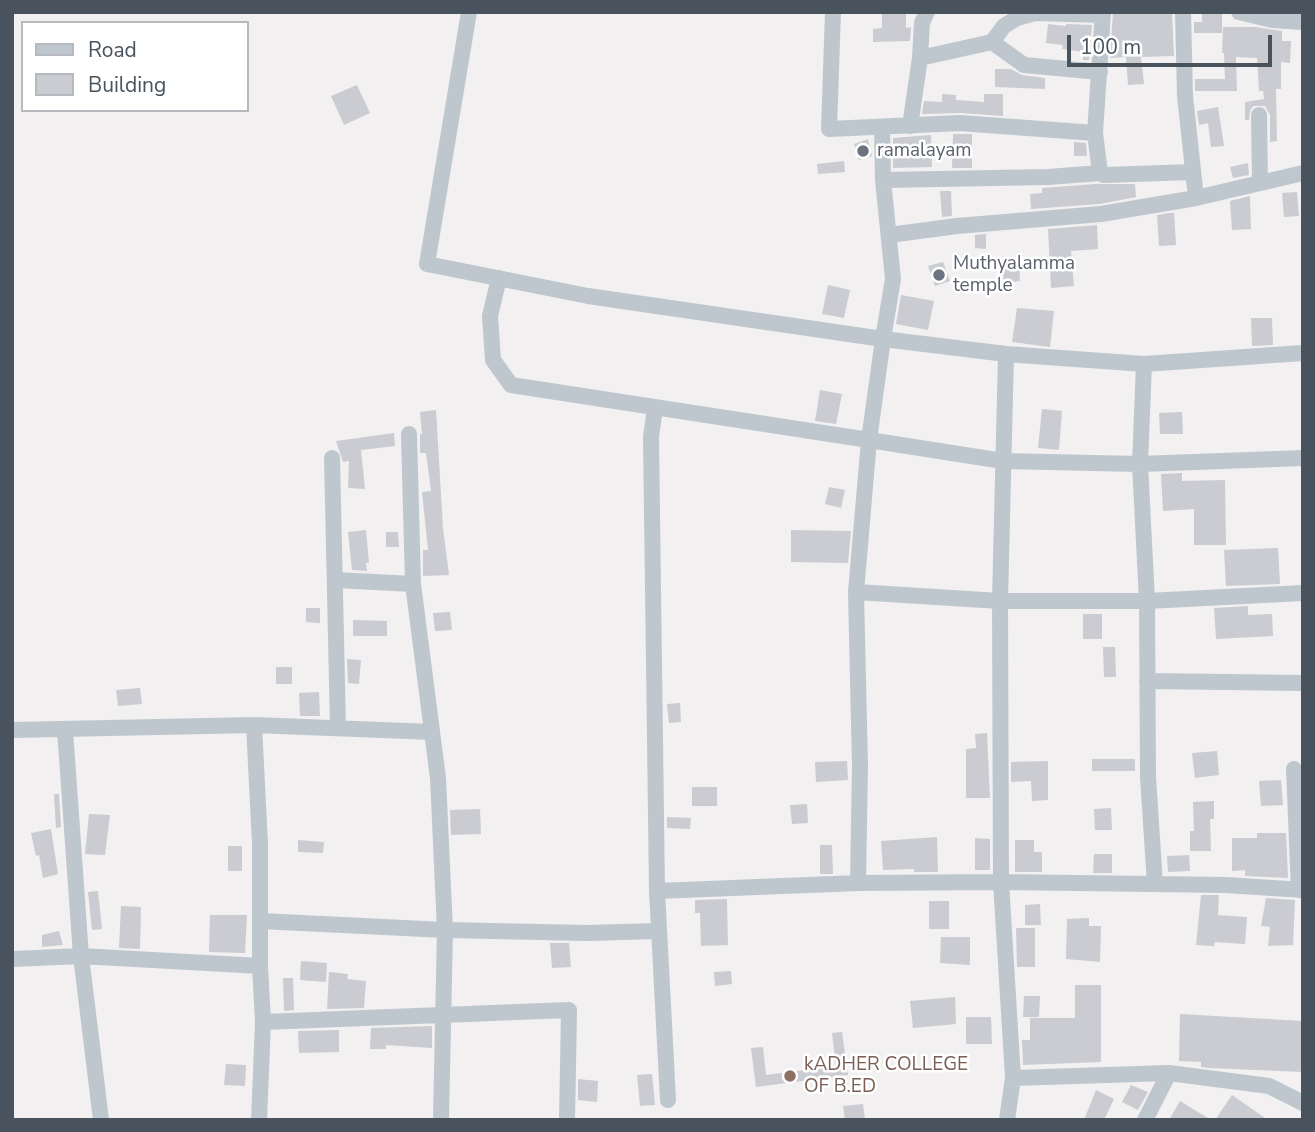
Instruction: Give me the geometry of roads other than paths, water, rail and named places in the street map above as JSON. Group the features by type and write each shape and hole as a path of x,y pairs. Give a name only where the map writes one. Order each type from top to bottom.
{"street":[{"path":"470,12 426,264 588,296 1006,354 1144,364 1303,352"},
{"path":"832,12 829,129 960,123 1095,133"},
{"path":"910,126 922,23 928,12"},
{"path":"1183,12 1185,96 1196,198"},
{"path":"1239,12 1303,22"},
{"path":"920,58 992,41 1004,26 1017,18 1035,13 1103,14 1095,133 1100,173"},
{"path":"992,41 1024,65 1100,72"},
{"path":"1259,115 1260,183"},
{"path":"858,883 860,766 856,592 869,439 893,279 883,180 882,127"},
{"path":"883,180 1193,172"},
{"path":"889,235 957,226 1101,214 1196,198 1303,173"},
{"path":"499,278 490,316 492,360 511,385 1003,461 1140,464 1303,458"},
{"path":"1006,354 1000,601 1001,882 1013,1078 1007,1120"},
{"path":"1144,364 1140,464 1147,601 1148,777 1155,884"},
{"path":"654,408 651,437 657,891 668,1100"},
{"path":"409,434 413,584 438,778 445,930 441,1120"},
{"path":"332,458 338,727"},
{"path":"336,580 413,584"},
{"path":"856,592 1000,601 1147,601 1303,593"},
{"path":"1147,681 1303,683"},
{"path":"12,730 254,725 432,732"},
{"path":"254,725 260,844 262,1022 259,1120"},
{"path":"65,730 81,956 101,1120"},
{"path":"657,891 858,883 1001,882 1155,884 1301,890 1294,769"},
{"path":"260,920 445,930 587,933 659,931"},
{"path":"12,959 81,956 260,966"},
{"path":"262,1022 569,1010 566,1120"},
{"path":"1013,1078 1169,1073 1269,1086 1303,1103"},
{"path":"1144,1120 1169,1073"}],"place":[{"name":"ramalayam","path":"863,151"},
{"name":"Muthyalamma temple","path":"939,275"},
{"name":"kADHER COLLEGE OF B.ED","path":"790,1076"}]}
